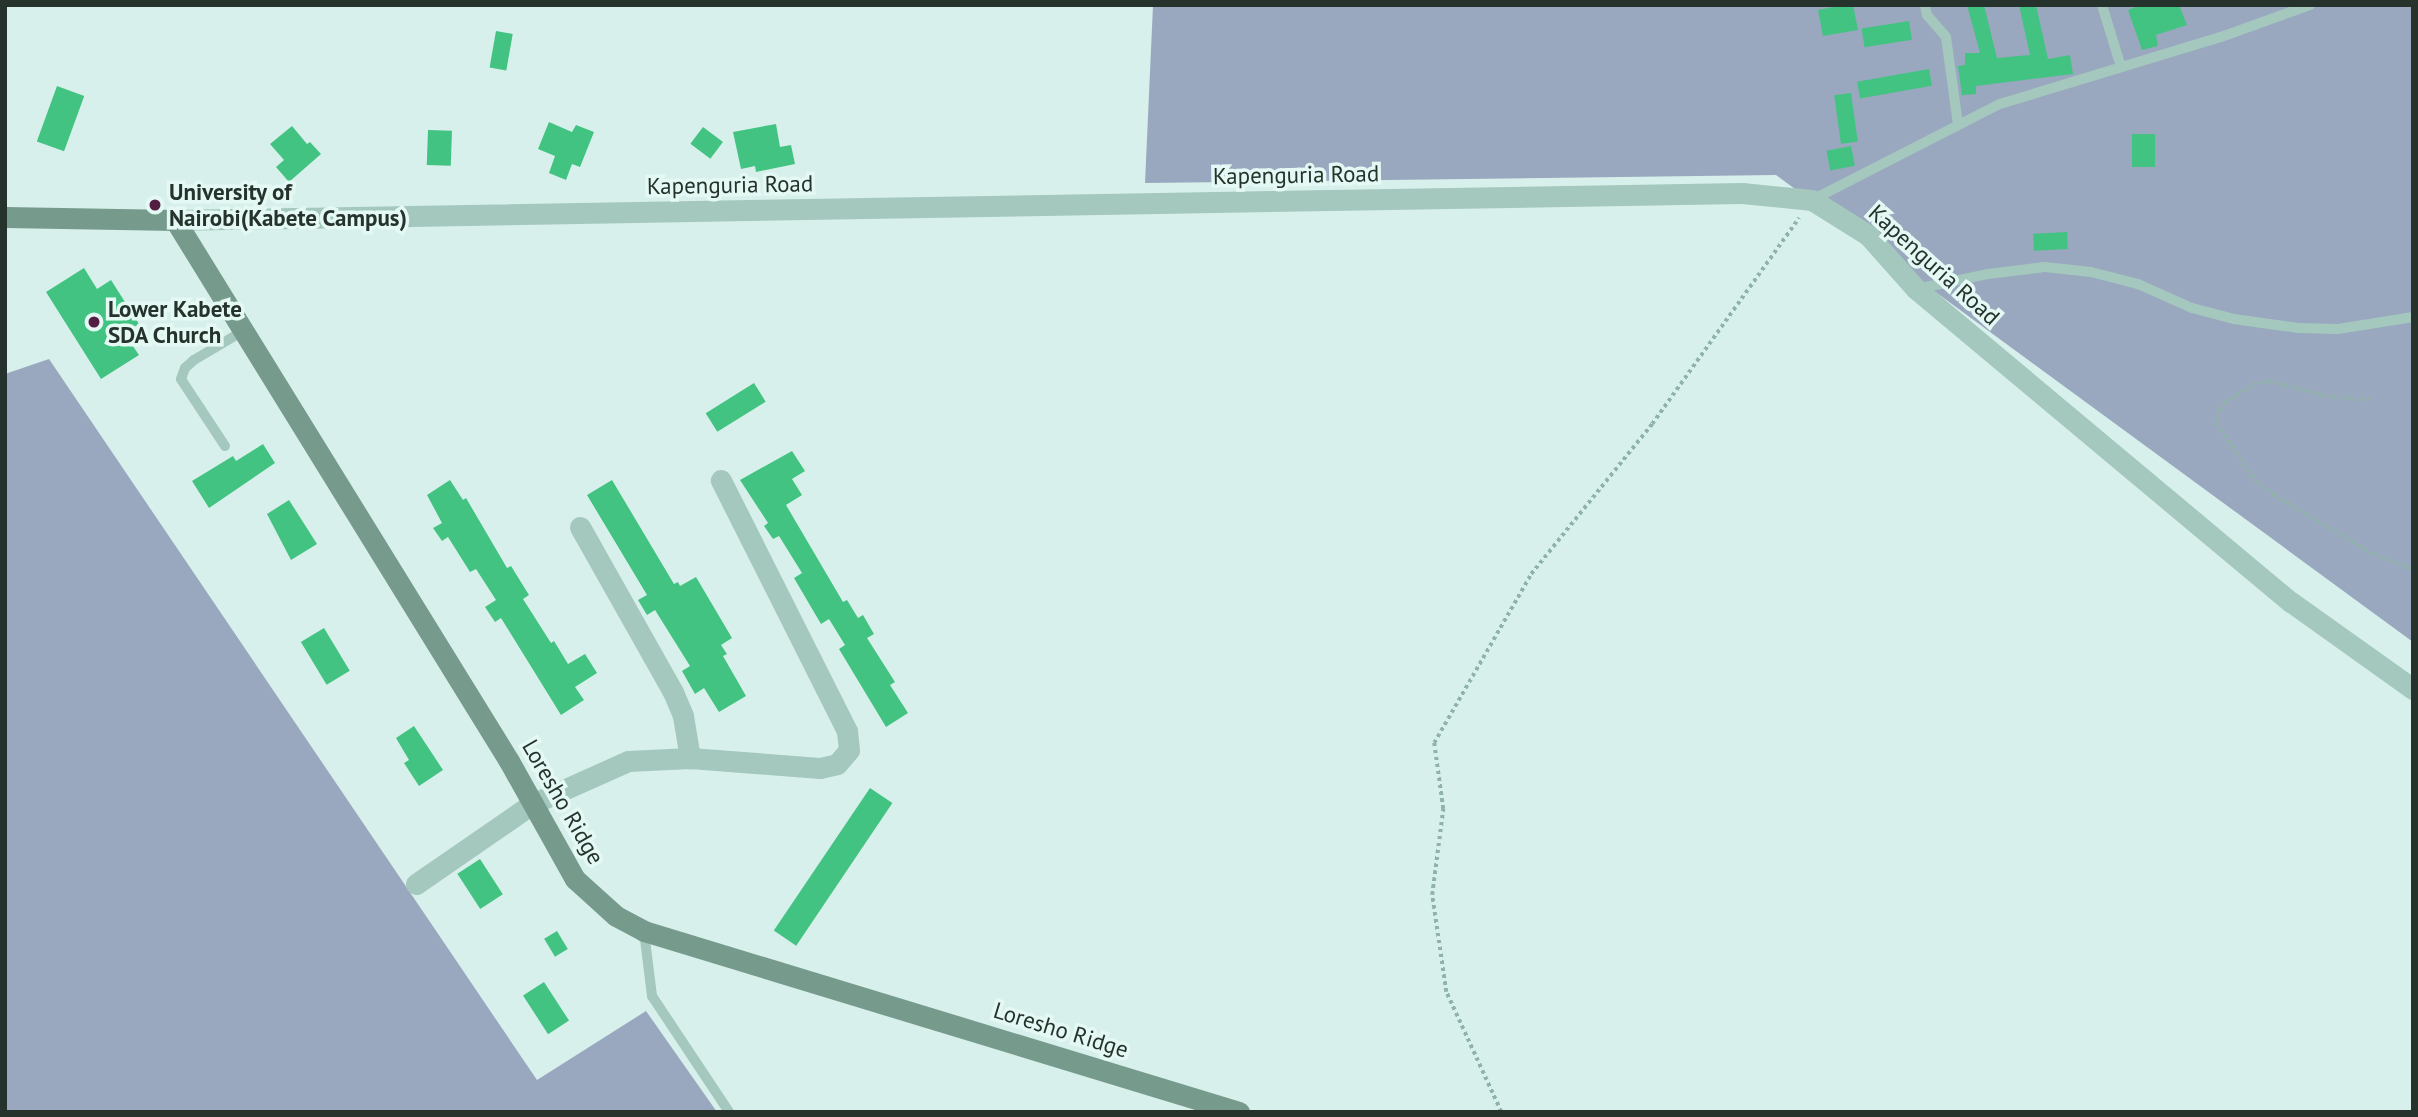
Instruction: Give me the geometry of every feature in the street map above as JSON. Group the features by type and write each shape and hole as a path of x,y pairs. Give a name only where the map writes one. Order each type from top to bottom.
{"street":[{"name":"Kapenguria Road","path":"5,217 176,220 1742,194 1812,200 1868,235 1916,289 2291,602 2413,689"},
{"name":"Loresho Ridge","path":"176,220 575,879 616,916 644,932 1239,1112"},
{"path":"416,884 532,804 628,761 690,758 820,768 837,764 849,750 847,731 721,480"},
{"path":"580,527 673,692 683,716 690,758"}],"lane":[{"path":"1925,5 1927,15 1946,37 1958,125"},
{"path":"2102,5 2122,67"},
{"path":"1812,200 2000,104 2309,5"},
{"path":"1916,289 1988,274 2045,267 2091,272 2138,284 2192,308 2234,319 2298,328 2338,328 2413,317"},
{"path":"225,446 181,379 185,368 194,360 243,331"},
{"path":"644,932 652,996 729,1112"}],"path":[{"path":"1501,1112 1447,992 1432,895 1443,809 1434,743 1531,574 1652,424 1812,200"},
{"path":"2370,400 2328,397 2272,382 2257,383 2226,402 2219,411 2216,423 2246,470 2274,495 2375,555 2413,569"}],"shaded area":[{"path":"1153,5 2413,5 2413,642 1776,175 1145,183"},
{"path":"49,359 537,1080 646,1011 717,1112 5,1112 5,374"}],"building":[{"path":"1853,5 1858,30 1823,36 1818,10"},
{"path":"1967,5 1984,5 1997,58 2030,55 2019,5 2036,5 2048,59 2070,55 2073,74 1976,86 1976,94 1962,95 1958,66 1965,65 1965,53 1980,53"},
{"path":"2141,5 2179,5 2187,25 2156,35 2158,46 2142,50 2128,10"},
{"path":"1909,21 1912,40 1865,47 1862,29"},
{"path":"496,31 513,34 506,70 490,67"},
{"path":"1929,69 1932,86 1860,98 1857,82"},
{"path":"57,86 84,96 64,151 37,141"},
{"path":"1851,93 1858,142 1841,144 1834,95"},
{"path":"549,122 572,132 576,125 594,132 580,167 572,164 566,180 549,173 555,156 538,149"},
{"path":"776,124 780,147 791,145 795,164 756,172 755,166 741,169 733,132"},
{"path":"292,126 307,144 310,142 321,154 289,182 276,167 284,160 270,144"},
{"path":"703,127 723,142 710,159 690,144"},
{"path":"428,130 452,131 451,166 427,165"},
{"path":"2132,134 2155,134 2155,167 2132,167"},
{"path":"1851,146 1855,166 1830,170 1826,151"},
{"path":"2067,232 2068,249 2034,251 2033,234"},
{"path":"84,268 97,289 111,280 139,324 124,333 139,355 101,379 46,292"},
{"path":"754,383 766,402 717,432 706,413"},
{"path":"263,444 275,463 209,508 192,481 233,456 236,461"},
{"path":"792,451 805,471 792,479 802,495 786,505 843,602 847,600 858,618 863,615 874,634 867,638 895,682 890,685 908,713 886,727 839,649 845,645 829,619 821,624 794,578 802,573 779,536 773,539 764,526 768,523 740,480"},
{"path":"450,480 463,500 466,498 507,568 511,566 529,595 523,599 551,643 554,641 568,664 585,654 597,673 575,687 584,700 561,715 501,618 495,622 485,607 496,600 476,569 470,572 448,537 442,541 433,528 442,523 427,495"},
{"path":"612,480 674,584 678,582 680,586 696,577 732,638 721,645 727,654 723,656 746,696 719,712 704,688 695,694 682,671 690,666 655,610 647,615 638,600 647,595 587,495"},
{"path":"289,500 317,544 291,560 267,514"},
{"path":"324,628 350,671 327,685 301,642"},
{"path":"414,726 443,770 419,786 404,763 409,760 396,738"},
{"path":"870,788 892,803 796,946 774,931"},
{"path":"480,859 503,894 480,909 457,874"},
{"path":"557,931 568,949 555,957 544,939"},
{"path":"544,982 569,1021 548,1034 523,996"}],"place":[{"name":"University of Nairobi(Kabete Campus)","path":"155,205"},
{"name":"Lower Kabete SDA Church","path":"94,322"}]}
